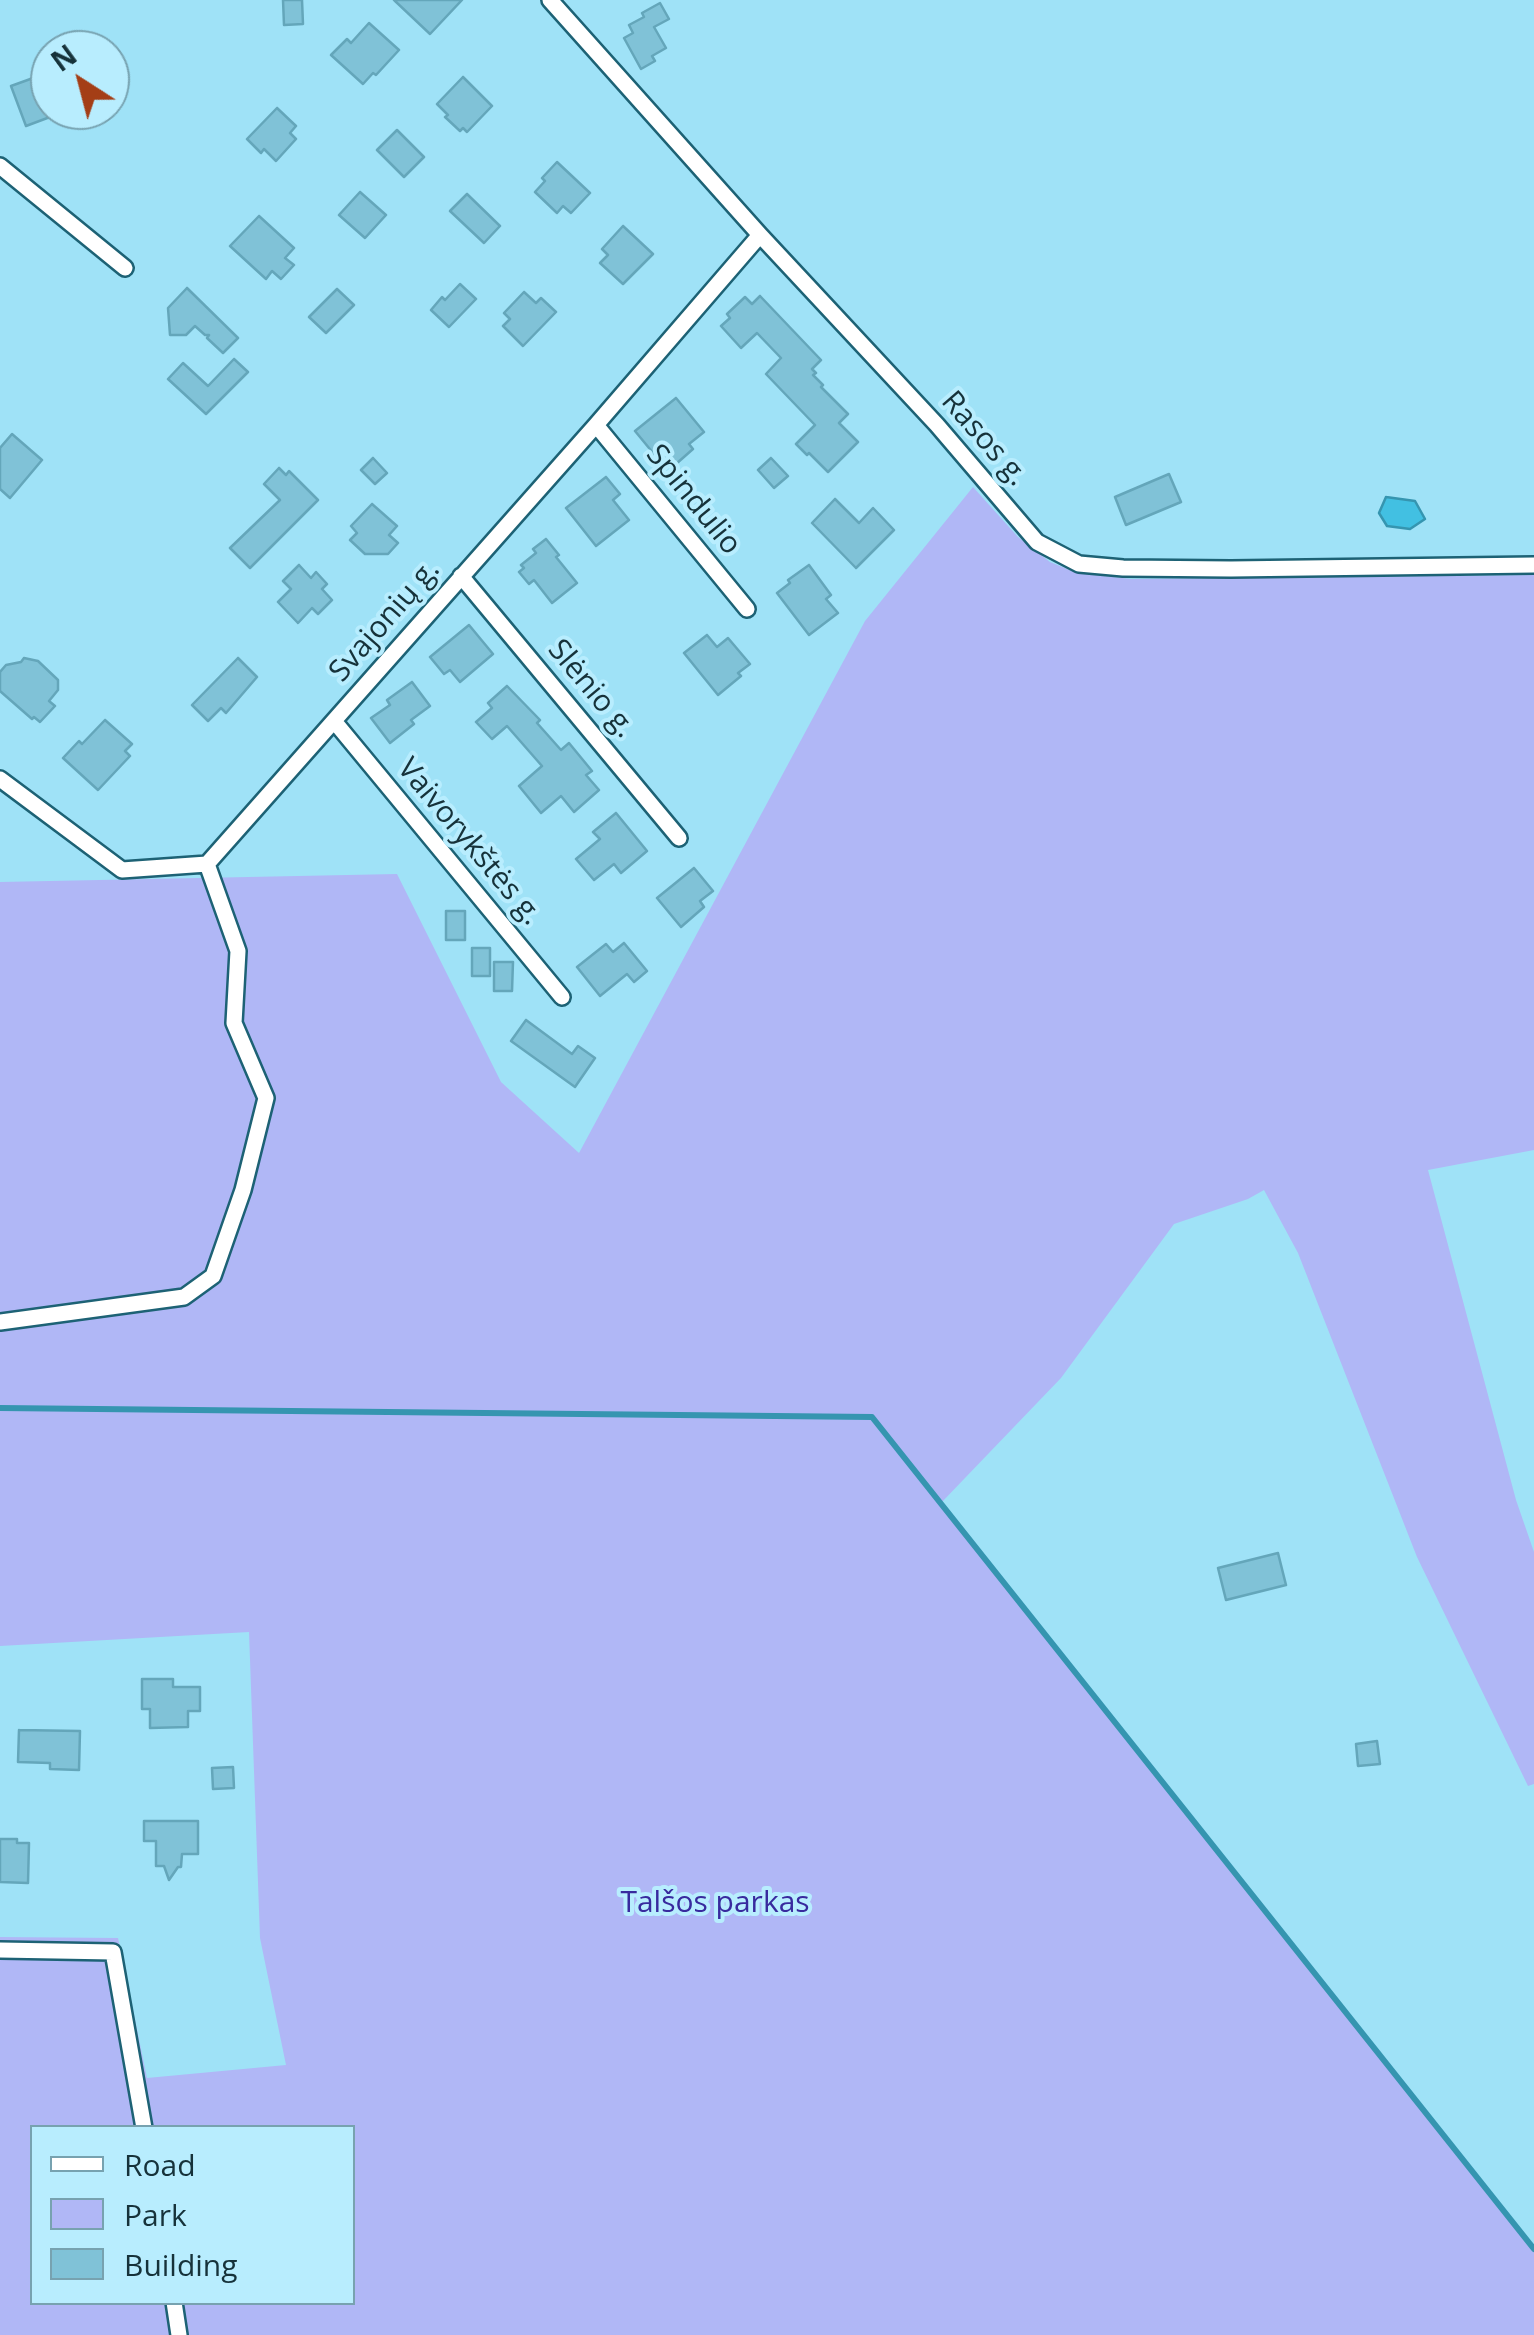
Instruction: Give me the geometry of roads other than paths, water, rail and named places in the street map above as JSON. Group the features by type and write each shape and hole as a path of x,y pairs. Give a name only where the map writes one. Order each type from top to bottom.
{"street":[{"name":"Rasos g.","path":"550,0 760,235 938,425 1037,542 1080,564 1123,568 1534,565"},
{"path":"0,166 124,268"},
{"name":"Svajonių g.","path":"207,864 760,235"},
{"name":"Spindulio","path":"596,426 747,609"},
{"name":"Slėnio g.","path":"461,576 678,838"},
{"name":"Vaivorykštės g.","path":"334,722 562,997"},
{"path":"0,779 122,870 207,864 238,951 234,1022 266,1098 243,1190 213,1276 184,1298 0,1322"},
{"path":"0,1950 113,1952 143,2125"},
{"path":"175,2305 180,2335"}],"waterway":[{"path":"0,1408 872,1417 1534,2249"}],"park label":[{"name":"Talšos parkas","path":"715,1903"}]}
